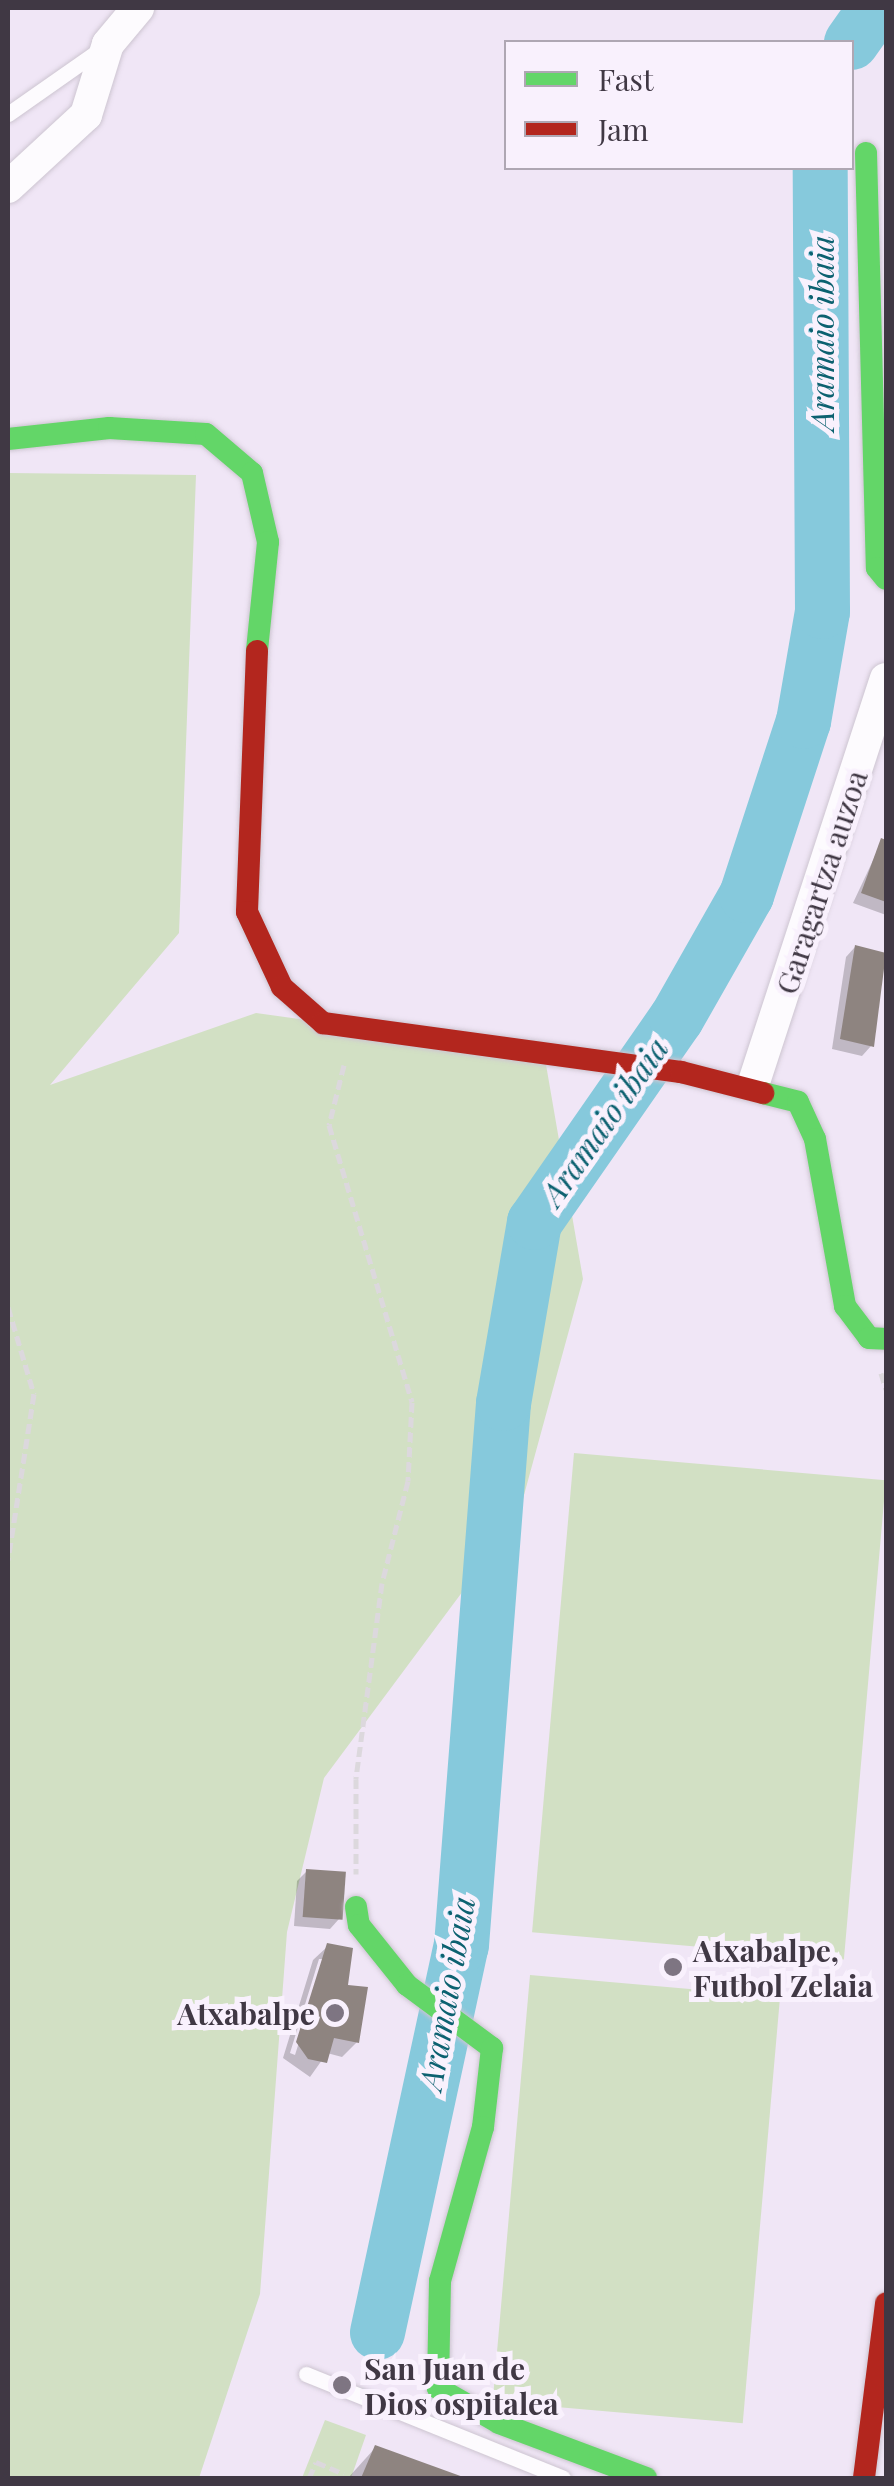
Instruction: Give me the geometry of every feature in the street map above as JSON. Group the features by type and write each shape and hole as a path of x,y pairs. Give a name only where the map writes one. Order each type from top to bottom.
{"street":[{"path":"8,188 86,115 108,44 138,8"},
{"path":"866,154 873,493 877,568 886,579"},
{"path":"8,439 109,428 206,434 252,473 268,542 249,729 247,912 282,987 323,1024 681,1072 754,1085 798,1102 816,1140 845,1306 869,1338 886,1339"},
{"name":"Garagartza auzoa","path":"754,1085 886,679"},
{"path":"356,1907 373,1944 431,2006 468,2021 492,2048 492,2081 442,2265 438,2388 499,2423 646,2478"},
{"path":"864,2478 886,2304"}],"lane":[{"path":"8,114 108,44"},
{"path":"306,2374 563,2478"}],"path":[{"path":"355,1029 329,1125 412,1402 408,1481 382,1583 356,1779 356,1907"},
{"path":"8,1307 34,1394 8,1560"},
{"path":"309,2478 316,2462 344,2474"}],"green space":[{"path":"8,473 196,475 179,933 50,1085 256,1013 544,1053 583,1279 518,1517 324,1778 287,1932 260,2294 199,2478 8,2478"},
{"path":"574,1453 886,1480 844,1959 532,1932"},
{"path":"530,1975 780,1997 743,2423 493,2401"},
{"path":"325,2420 366,2435 351,2478 302,2478"}],"building":[{"path":"881,838 886,840 886,902 861,893"},
{"path":"855,945 886,953 874,1047 840,1039"},
{"path":"306,1869 346,1872 343,1920 303,1917"},
{"name":"Atxabalpe","path":"327,1943 353,1948 348,1985 368,1987 359,2043 334,2038 327,2063 308,2059 296,2042"},
{"path":"375,2445 466,2478 361,2478"}],"waterway":[{"name":"Aramaio ibaia","path":"852,40 875,8"},
{"name":"Aramaio ibaia","path":"377,2332 461,1945 503,1403 534,1222 676,1018 746,895 803,721 822,611 820,170"}],"traffic: fast":[{"path":"866,153 877,568 886,579"},
{"path":"8,439 109,428 206,434 252,473 268,542 257,651"},
{"path":"763,1093 798,1102 815,1139 845,1306 869,1338 886,1339"},
{"path":"356,1907 359,1925 407,1985 492,2048 483,2127 440,2281 438,2388 499,2423 646,2478"}],"traffic: jam":[{"path":"257,651 247,912 282,987 323,1023 681,1072 763,1093"},
{"path":"864,2478 886,2303"}],"place":[{"name":"Atxabalpe, Futbol Zelaia","path":"673,1967"},
{"name":"Atxabalpe","path":"335,2013"},
{"name":"San Juan de Dios ospitalea","path":"342,2385"}]}
